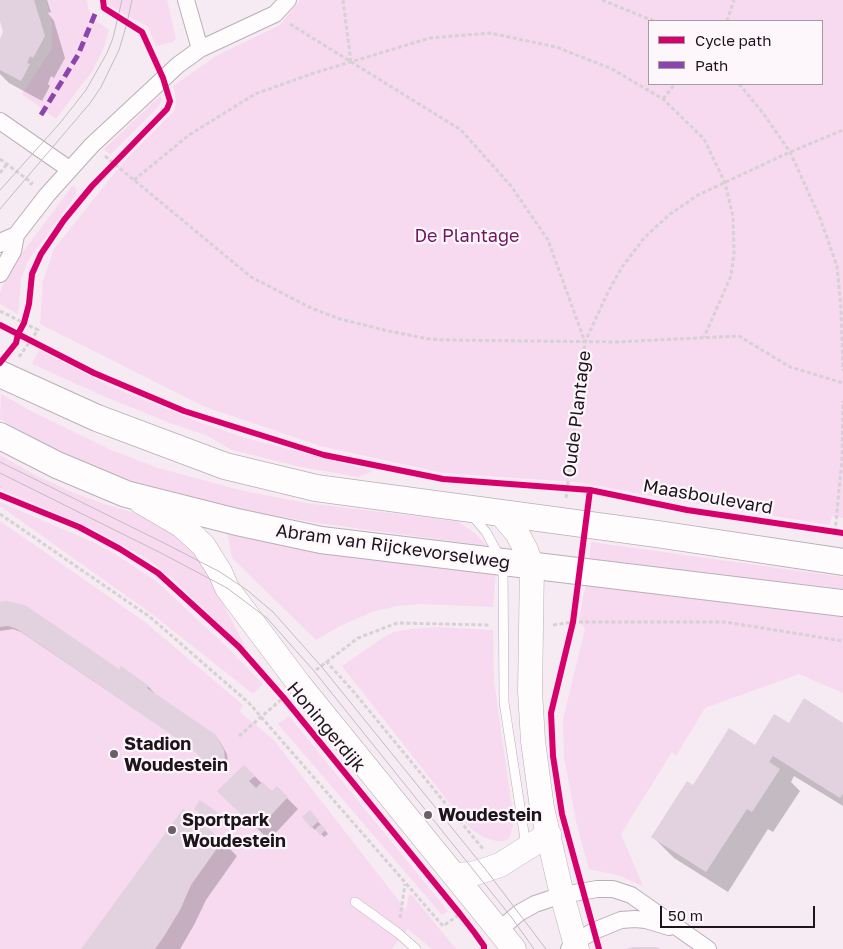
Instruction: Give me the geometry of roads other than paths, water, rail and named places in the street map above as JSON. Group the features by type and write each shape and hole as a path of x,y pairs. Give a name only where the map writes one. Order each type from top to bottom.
{"main road":[{"path":"1,373 97,418 224,466 316,488 657,534 843,562"},
{"name":"Abram van Rijckevorselweg","path":"0,436 58,466 126,494 237,522 321,540 532,567"},
{"path":"532,567 580,571 843,603"}],"street":[{"path":"186,0 200,49"},
{"path":"0,244 2,241 16,235 69,169 163,78 200,49 275,14 288,0"},
{"path":"0,121 69,169"},
{"path":"0,274 13,251 16,235"},
{"name":"Honingerdijk","path":"126,494 182,526 203,545 220,572 227,588 291,690 456,876 514,949"},
{"path":"500,513 517,533 532,567 530,692 533,741 542,808 574,947 608,924 635,918 662,924 689,937"},
{"path":"456,876 493,868 527,849 548,834"},
{"path":"499,930 519,913 535,904 562,894 597,889 613,889 623,891 708,949"}],"lane":[{"path":"467,509 486,532 503,563 504,702 527,849"},
{"path":"355,902 398,933 416,949"}],"tram line":[{"path":"0,190 60,123 86,90 107,53 113,38 122,0"},
{"path":"0,209 91,102 101,87 119,50 132,0"},
{"path":"0,462 220,572 247,590 273,612 321,666 486,870 546,949"},
{"path":"0,473 227,588 267,618 314,671 512,918 534,949"}],"place":[{"name":"Stadion Woudestein","path":"114,754"},
{"name":"Woudestein","path":"428,815"},
{"name":"Sportpark Woudestein","path":"172,830"}],"park label":[{"name":"De Plantage","path":"467,236"}]}
